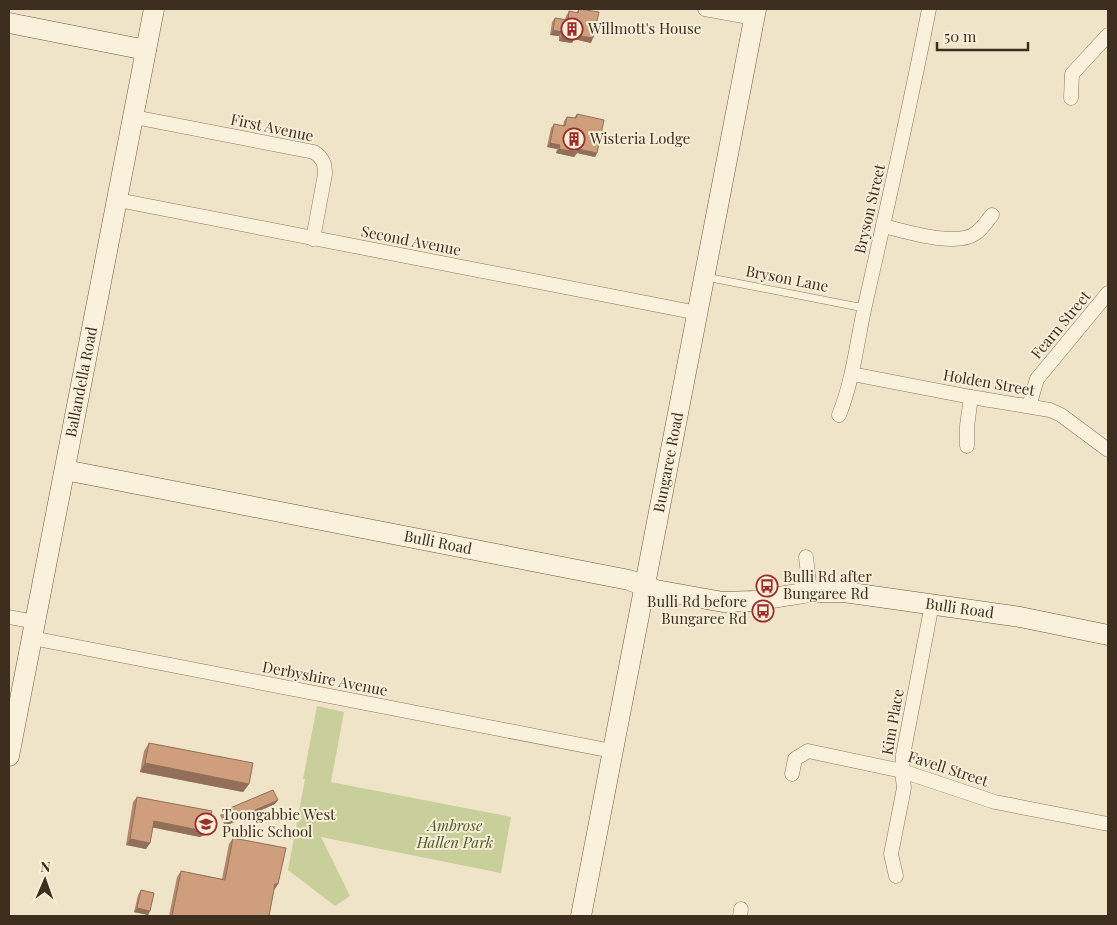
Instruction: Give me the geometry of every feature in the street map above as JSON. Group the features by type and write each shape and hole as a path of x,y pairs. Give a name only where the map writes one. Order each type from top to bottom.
{"street":[{"name":"Ballandella Road","path":"9,756 154,9"},
{"path":"705,9 755,14"},
{"name":"Bryson Street","path":"839,415 847,396 852,374 864,308 929,9"},
{"name":"Bungaree Road","path":"581,916 706,278 755,14"},
{"path":"9,23 146,50"},
{"path":"1071,98 1072,74 1108,35"},
{"name":"First Avenue","path":"134,117 314,152 321,157 325,166 325,174 313,239"},
{"name":"Second Avenue","path":"118,200 698,314"},
{"path":"883,226 940,238 960,240 976,234 992,215"},
{"name":"Fearn Street","path":"1029,406 1037,379 1108,293"},
{"name":"Holden Street","path":"852,374 1050,410 1061,415 1108,450"},
{"path":"967,446 967,426 971,397"},
{"name":"Bulli Road","path":"65,470 620,578 656,590 723,602 753,601 810,592 844,592 1020,617 1108,634"},
{"path":"806,557 810,592"},
{"name":"Kim Place","path":"896,876 891,854 904,788 902,755 932,604"},
{"name":"Derbyshire Avenue","path":"9,616 33,630 612,751"},
{"name":"Favell Street","path":"792,774 795,759 808,751 902,771 994,802 1108,824"}],"lane":[{"name":"Bryson Lane","path":"706,278 864,308"}],"green space":[{"name":"Ambrose Hallen Park","path":"317,706 344,712 331,782 511,817 501,873 321,837 350,896 335,906 288,870"}],"building":[{"name":"Willmott's House","path":"579,9 599,12 593,38 575,35 575,39 562,36 562,32 553,30 555,18 568,20 569,11 578,13"},
{"name":"Wisteria Lodge","path":"577,114 604,120 597,153 578,149 577,152 559,149 560,145 550,143 554,124 565,126 567,117 576,118"},
{"path":"149,743 253,763 249,784 145,763"},
{"path":"273,790 278,800 228,822 223,811"},
{"path":"137,797 212,811 208,829 204,831 154,821 150,843 130,839"},
{"path":"233,838 286,848 278,884 275,884 269,916 172,916 181,871 225,880"},
{"path":"141,890 154,893 150,911 137,908"}],"place":[{"name":"Willmott's House","path":"572,29"},
{"name":"Wisteria Lodge","path":"574,139"},
{"name":"Bulli Rd after Bungaree Rd","path":"767,586"},
{"name":"Bulli Rd before Bungaree Rd","path":"763,611"},
{"name":"Toongabbie West Public School","path":"206,824"}]}
